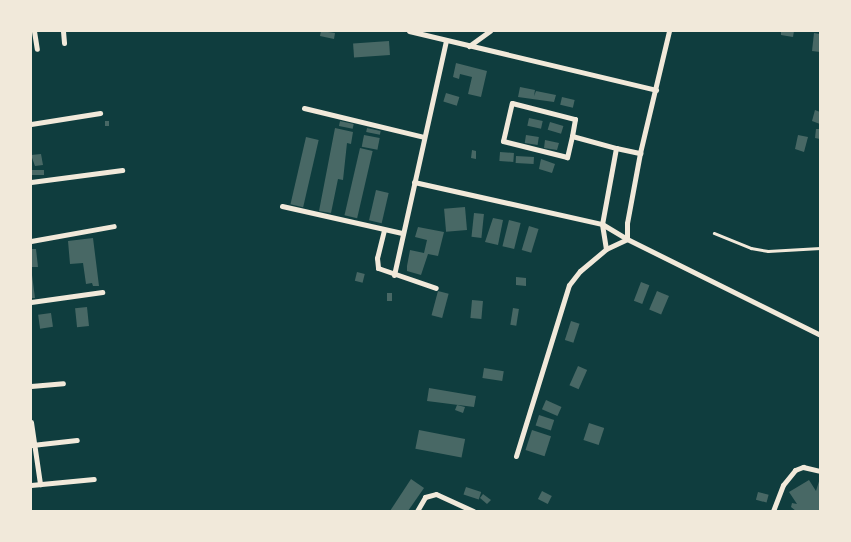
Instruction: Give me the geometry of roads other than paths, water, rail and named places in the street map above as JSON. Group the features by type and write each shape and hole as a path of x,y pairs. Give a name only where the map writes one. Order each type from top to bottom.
{"street":[{"path":"34,31 37,49"},
{"path":"63,31 64,43"},
{"path":"409,31 656,90"},
{"path":"469,46 490,31"},
{"path":"627,239 627,223 640,153 669,31"},
{"path":"394,275 446,41"},
{"path":"512,103 576,118 572,136 567,157 503,141 512,103"},
{"path":"304,108 424,137"},
{"path":"31,124 100,113"},
{"path":"572,136 640,153"},
{"path":"606,249 602,224 616,148"},
{"path":"31,182 122,170"},
{"path":"414,182 602,224 627,239 820,335"},
{"path":"282,206 402,233"},
{"path":"31,240 114,226"},
{"path":"384,230 377,264 381,270 436,288"},
{"path":"516,456 569,286 580,271 606,249 627,239"},
{"path":"31,302 102,292"},
{"path":"31,386 63,383"},
{"path":"31,422 40,484"},
{"path":"33,445 77,440"},
{"path":"773,511 783,485 795,470 803,468 820,471"},
{"path":"31,484 94,478"},
{"path":"417,511 425,497 436,494 473,511"}],"lane":[{"path":"714,233 751,248 768,251 820,248"}]}
